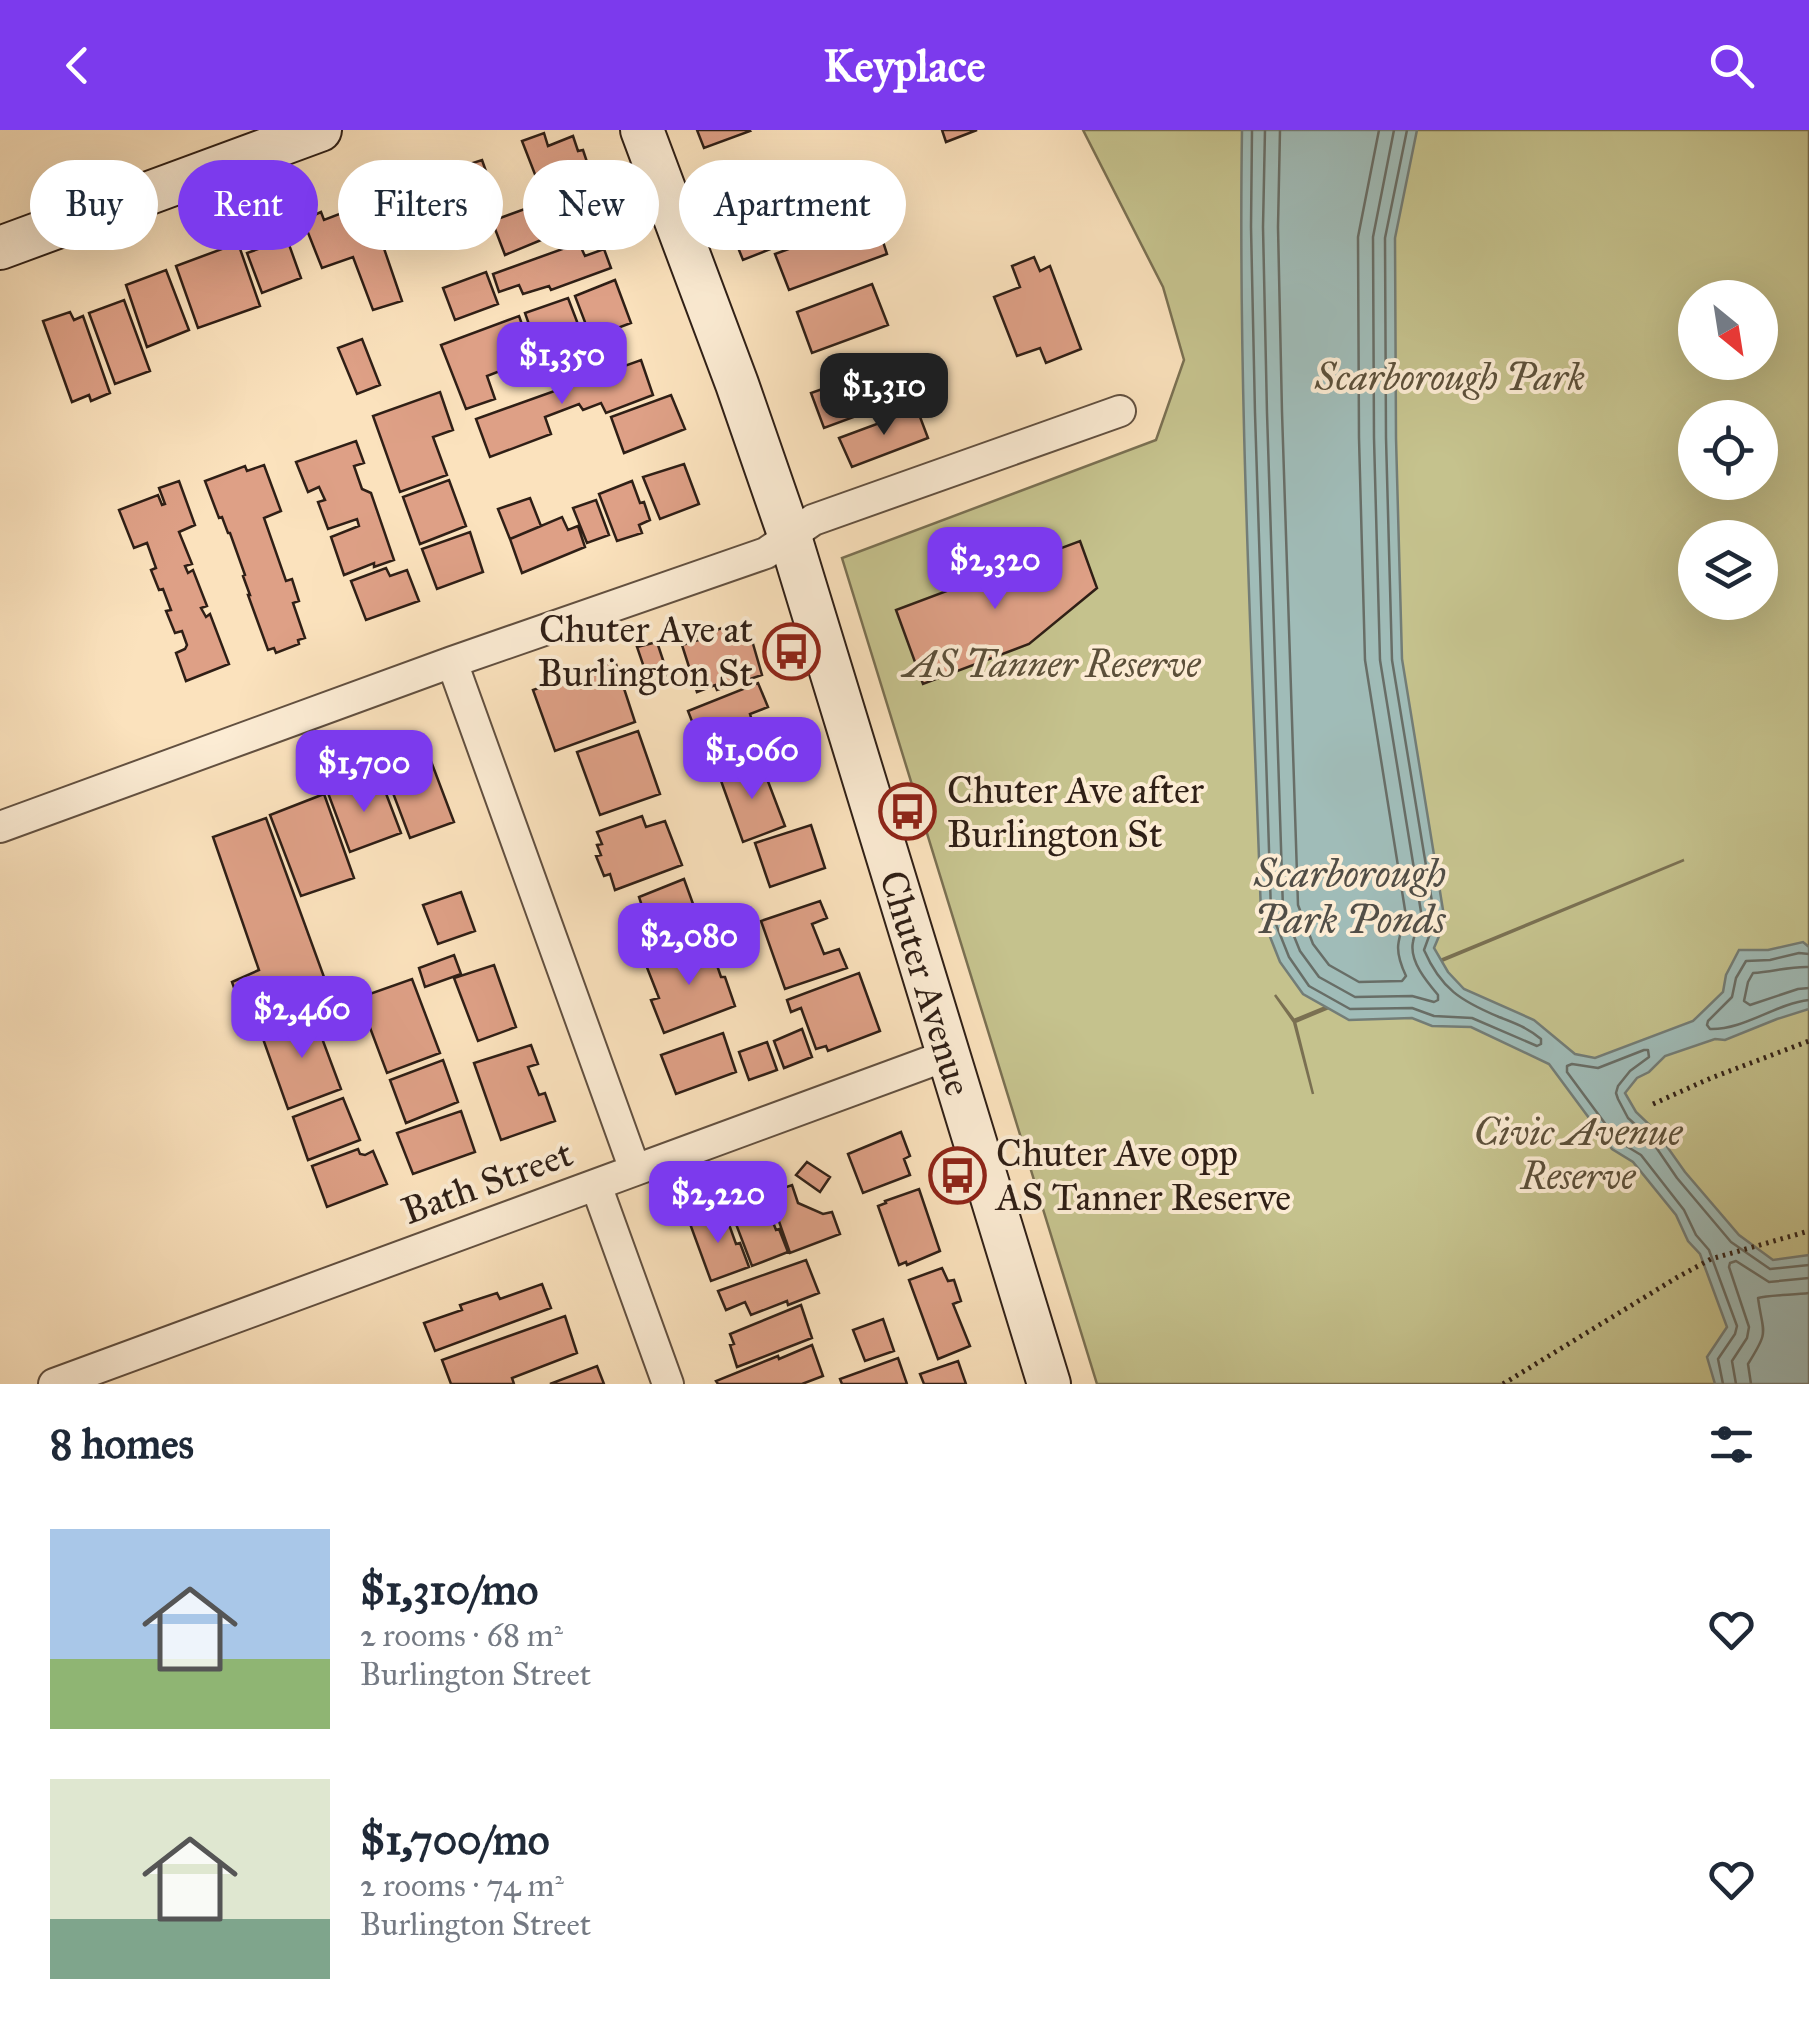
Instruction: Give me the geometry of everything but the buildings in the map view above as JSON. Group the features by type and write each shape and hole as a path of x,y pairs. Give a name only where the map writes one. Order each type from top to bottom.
{"main road":[{"path":"0,248 320,130"},
{"name":"Chuter Avenue","path":"642,130 790,537 1049,1384"}],"street":[{"path":"0,827 766,552 814,520 1120,411"},
{"path":"452,662 635,1170"},
{"name":"Bath Street","path":"54,1384 948,1055"},
{"path":"596,1185 668,1384"}],"path":[{"path":"1654,1104 1809,1041"},
{"path":"1503,1384 1710,1259 1809,1232"}],"green space":[{"path":"1083,130 1809,130 1809,1384 1097,1384 842,558 1156,440 1184,360 1163,287","holes":["1684,860 1295,1022 1313,1094 1294,1022 1275,995 1294,1020"]}],"water":[{"name":"Scarborough Park Ponds","path":"1242,130 1417,130 1395,238 1402,659 1445,922 1434,948 1448,972 1464,989 1534,1020 1575,1054 1595,1058 1693,1021 1723,992 1726,975 1739,950 1768,950 1803,942 1809,947 1809,1009 1725,1040 1715,1039 1665,1056 1625,1093 1636,1112 1656,1131 1739,1235 1773,1260 1809,1255 1809,1384 1715,1384 1707,1357 1727,1327 1700,1254 1688,1241 1676,1215 1633,1162 1612,1149 1549,1064 1471,1027 1432,1026 1412,1018 1349,1020 1303,994 1280,962 1261,914 1244,424"}],"place":[{"name":"Chuter Ave at Burlington St","path":"792,651"},
{"name":"Chuter Ave after Burlington St","path":"908,812"},
{"name":"Chuter Ave opp AS Tanner Reserve","path":"957,1175"}],"park label":[{"name":"Scarborough Park","path":"1450,377"},
{"name":"AS Tanner Reserve","path":"1052,664"},
{"name":"Civic Avenue Reserve","path":"1578,1154"}]}
